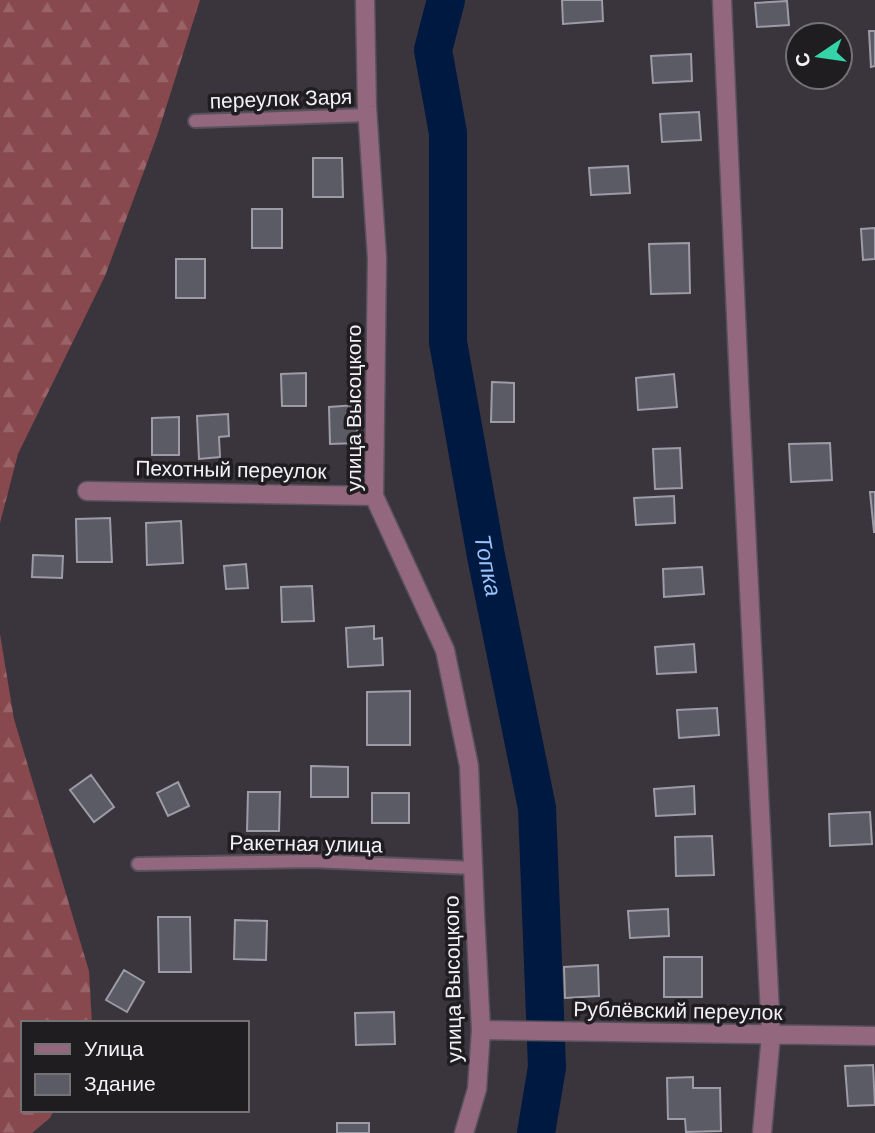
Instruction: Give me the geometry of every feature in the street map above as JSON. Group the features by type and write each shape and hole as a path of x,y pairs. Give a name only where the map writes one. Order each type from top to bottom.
{"street":[{"name":"улица Высоцкого","path":"365,0 368,115 377,258 374,496 444,650 469,766 481,1030 477,1088 464,1133"},
{"path":"722,0 771,1035 762,1133"},
{"name":"Пехотный переулок","path":"86,491 374,496"},
{"name":"Рублёвский переулок","path":"481,1030 875,1036"}],"lane":[{"name":"переулок Заря","path":"195,121 368,115"},
{"name":"Ракетная улица","path":"138,864 312,861 473,868"}],"green space":[{"path":"0,0 200,0 157,136 105,276 18,454 0,523"},
{"path":"0,634 14,719 89,971 92,1021 21,1021 21,1112 53,1112 50,1118 32,1133 0,1133"}],"building":[{"path":"562,0 602,0 603,21 563,24"},
{"path":"787,1 789,21 784,21 784,25 757,27 755,3"},
{"path":"869,31 875,31 875,66 871,67"},
{"path":"691,54 692,81 653,83 651,56"},
{"path":"699,112 701,140 662,142 660,114"},
{"path":"313,158 342,158 343,197 313,197"},
{"path":"628,166 630,193 591,195 589,168"},
{"path":"252,209 282,209 282,248 252,248"},
{"path":"875,228 875,259 863,260 861,229"},
{"path":"689,243 690,293 651,294 649,244"},
{"path":"176,259 205,259 205,298 176,298"},
{"path":"306,373 306,406 282,406 281,374"},
{"path":"674,374 677,407 638,410 636,378"},
{"path":"492,382 514,383 514,422 491,422"},
{"path":"356,405 358,443 330,444 329,407"},
{"path":"228,414 229,436 219,437 220,457 199,459 197,416"},
{"path":"179,417 179,455 152,455 152,418"},
{"path":"830,443 832,480 791,482 789,444"},
{"path":"680,448 682,488 655,489 653,449"},
{"path":"870,492 875,492 875,532 874,532"},
{"path":"674,496 675,523 636,525 634,498"},
{"path":"110,518 112,562 77,562 76,519"},
{"path":"181,521 183,563 147,565 146,523"},
{"path":"33,555 63,556 62,578 32,577"},
{"path":"246,564 248,588 226,589 224,566"},
{"path":"702,567 704,594 664,597 663,569"},
{"path":"312,586 314,621 282,622 281,587"},
{"path":"374,626 374,639 382,638 383,665 348,667 346,628"},
{"path":"694,644 696,672 657,674 655,647"},
{"path":"410,691 410,745 367,745 367,692"},
{"path":"717,708 719,735 679,738 677,710"},
{"path":"311,766 348,767 348,797 311,797"},
{"path":"91,775 114,807 94,822 70,790"},
{"path":"178,782 189,806 168,816 157,793"},
{"path":"694,786 695,814 656,816 654,789"},
{"path":"248,792 280,792 279,831 247,831"},
{"path":"372,793 409,793 409,823 372,823"},
{"path":"870,812 872,844 830,846 829,814"},
{"path":"712,836 714,875 676,876 675,837"},
{"path":"668,909 669,936 630,938 628,911"},
{"path":"158,917 190,917 191,972 159,972"},
{"path":"235,920 267,921 266,960 234,959"},
{"path":"664,957 702,957 702,997 664,997"},
{"path":"598,965 599,996 565,998 564,967"},
{"path":"124,970 144,982 127,1012 106,1000"},
{"path":"394,1012 395,1044 356,1045 355,1013"},
{"path":"873,1065 875,1105 848,1106 845,1066"},
{"path":"693,1077 693,1088 720,1088 721,1131 686,1132 685,1119 668,1119 667,1078"},
{"path":"337,1123 369,1123 369,1133 337,1133"}],"waterway":[{"name":"Топка","path":"446,0 433,50 448,133 448,342 486,556 537,808 547,1067 536,1133"}]}
